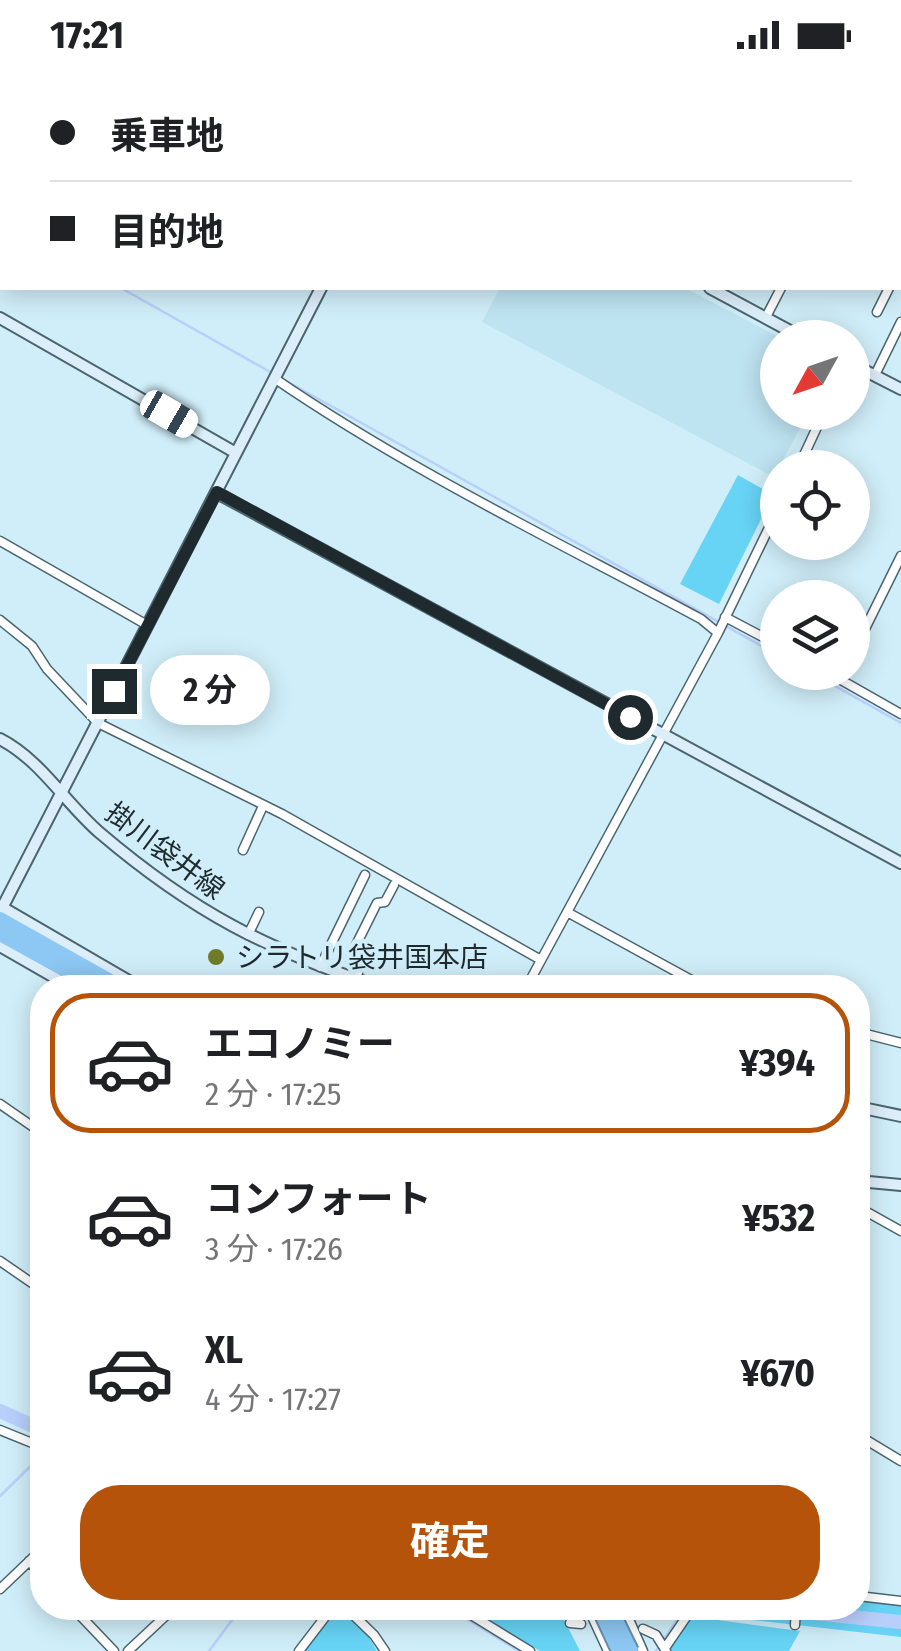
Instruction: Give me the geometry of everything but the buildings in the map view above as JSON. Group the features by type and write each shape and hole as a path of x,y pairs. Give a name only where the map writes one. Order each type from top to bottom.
{"highway":[{"path":"1,911 102,975"},
{"path":"0,934 74,975"},
{"path":"599,1620 618,1651"},
{"path":"616,1620 631,1651"}],"street":[{"path":"117,975 1,911 320,290"},
{"path":"714,290 770,320"},
{"path":"766,318 780,290"},
{"path":"877,312 888,290"},
{"path":"0,318 236,453"},
{"path":"875,375 901,322"},
{"path":"870,373 901,389"},
{"path":"274,378 396,454 718,632"},
{"path":"217,492 901,863"},
{"path":"0,541 148,625"},
{"path":"532,975 718,632 760,546"},
{"path":"870,618 901,556"},
{"path":"725,618 760,636"},
{"path":"0,620 32,646 70,695 98,723 263,806 540,960"},
{"path":"864,690 901,714"},
{"name":"掛川袋井線","path":"0,739 24,754 95,829 182,898 248,936 344,975"},
{"path":"243,850 263,806"},
{"path":"320,967 365,875"},
{"path":"357,975 359,969 349,959 377,903 385,902 394,885"},
{"path":"248,936 259,912"},
{"path":"567,912 682,975"},
{"path":"0,946 51,975"},
{"path":"870,1035 901,1043"},
{"path":"0,1104 30,1125"},
{"path":"870,1110 901,1116"},
{"path":"870,1182 901,1185"},
{"path":"870,1214 901,1232"},
{"path":"0,1261 30,1282"},
{"path":"0,1430 30,1442"},
{"path":"870,1442 901,1461"},
{"path":"0,1589 29,1562"},
{"path":"870,1597 901,1600"},
{"path":"84,1620 114,1651"},
{"path":"128,1651 161,1620"},
{"path":"299,1651 323,1620"},
{"path":"358,1620 385,1651"},
{"path":"480,1620 530,1651"},
{"path":"596,1620 608,1651"},
{"path":"629,1620 643,1651"},
{"path":"643,1628 656,1635 666,1650 685,1620"},
{"path":"795,1620 795,1626"},
{"path":"570,1622 581,1624"}],"shaded area":[{"path":"499,290 689,290 760,327 760,430 799,430 788,450 760,450 760,470 482,322"},
{"path":"738,475 760,488 760,521 719,604 680,584"},
{"path":"870,1600 901,1603 901,1637 753,1620 870,1620"},
{"path":"328,1620 350,1620 377,1651 305,1651"},
{"path":"489,1620 564,1620 580,1651 540,1651"},
{"path":"685,1620 717,1620 800,1631 789,1651 668,1651"}],"waterway":[{"path":"125,290 272,373"},
{"path":"279,377 760,645"},
{"path":"842,690 901,723"},
{"path":"0,1411 30,1425"},
{"path":"0,1496 30,1467"},
{"path":"870,1619 901,1622"},
{"path":"209,1651 232,1620"},
{"path":"469,1620 519,1651"},
{"path":"656,1651 677,1620"}],"place":[{"name":"シラトリ袋井国本店","path":"216,957"}],"route":[{"path":"114,691 217,492 630,717"}]}
